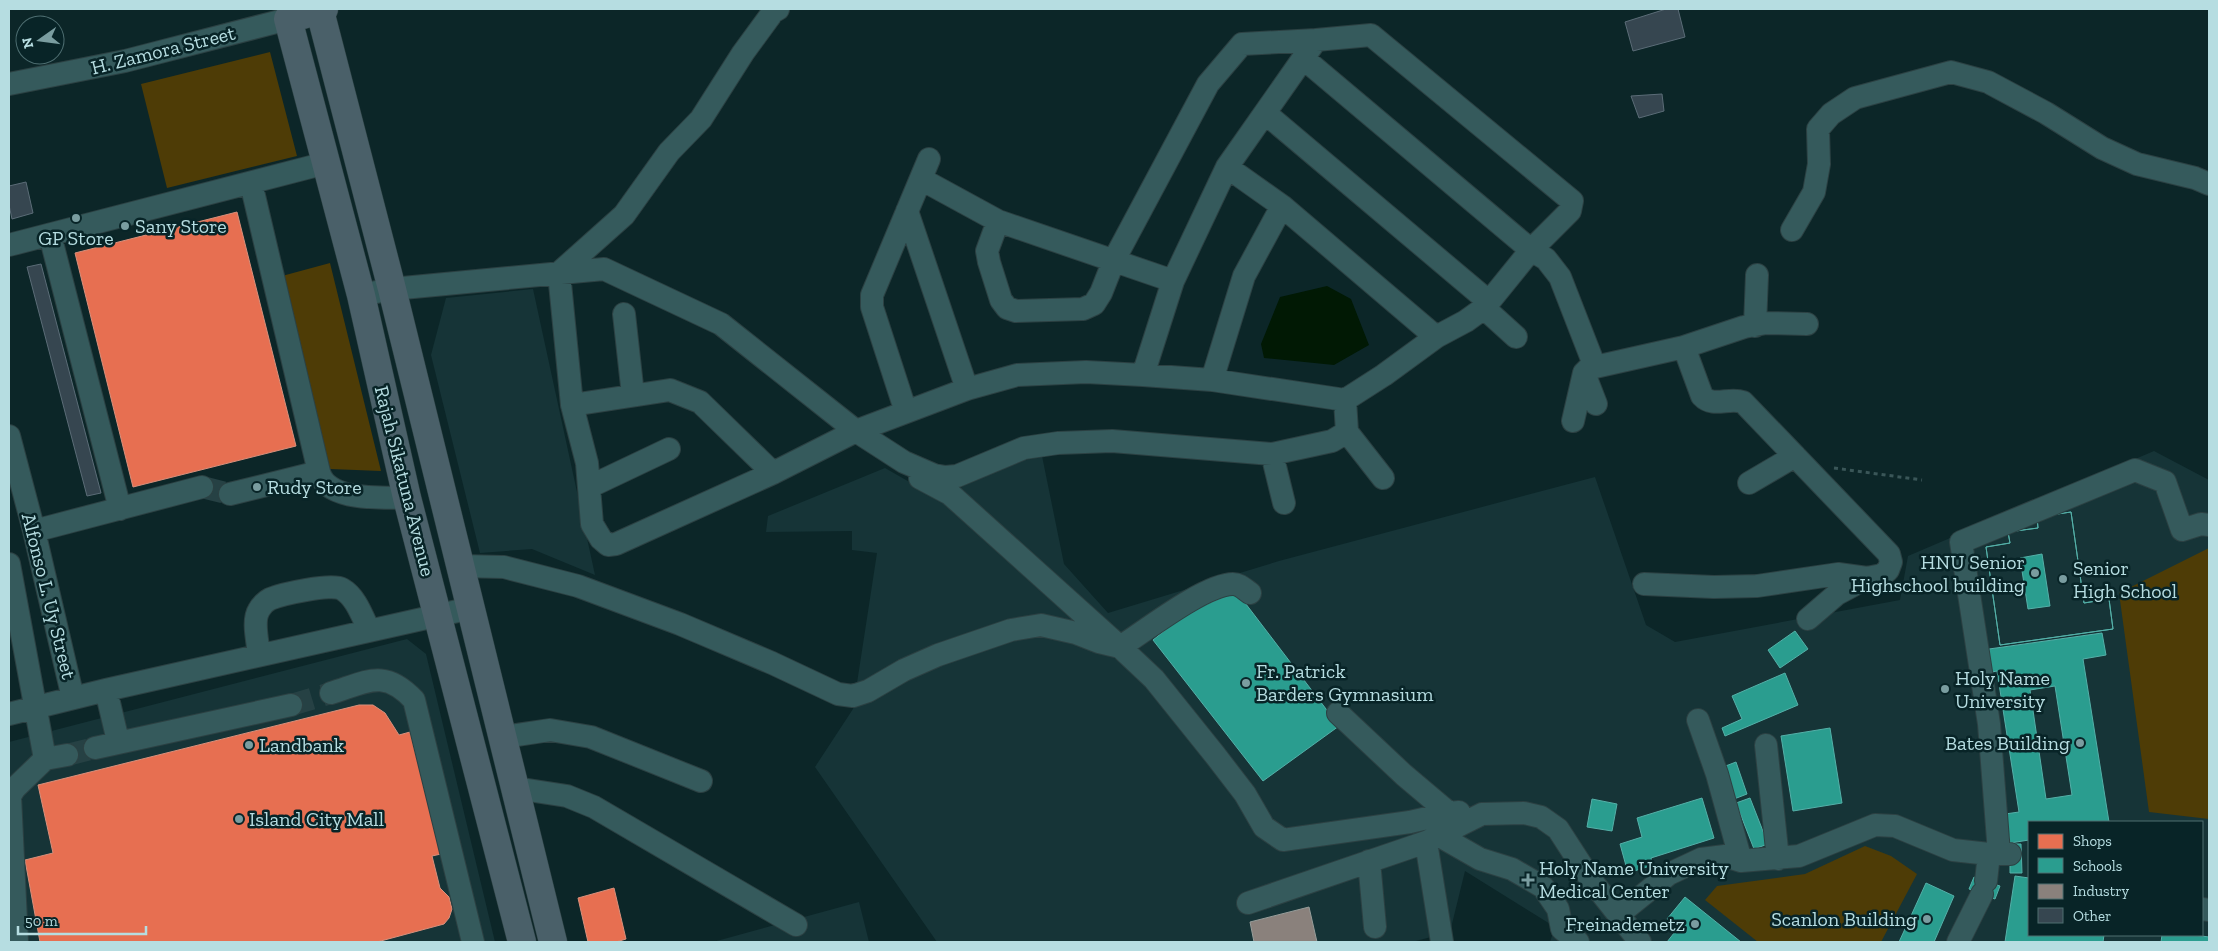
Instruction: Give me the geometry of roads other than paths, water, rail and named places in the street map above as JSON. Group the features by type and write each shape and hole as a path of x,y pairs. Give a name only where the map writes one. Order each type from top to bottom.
{"main road":[{"name":"Rajah Sikatuna Avenue","path":"310,12 326,163 360,295 408,498 522,942"},
{"path":"310,12 392,289 553,942"},
{"path":"428,573 460,566"}],"street":[{"path":"558,273 624,215 669,152 701,119 743,53 773,12 778,9"},
{"name":"H. Zamora Street","path":"9,84 125,61 310,12"},
{"path":"558,273 572,405 587,464 592,524 602,540 608,545 616,544 773,473 856,431 967,389 1017,375 1086,372 1212,380 1345,400 1384,376 1436,337 1466,321 1486,304 1531,250 1570,211 1572,200 1371,35 1242,44 1208,84 1114,260 1101,293 1094,304 1083,309 1016,311 1007,308 1001,300 987,251 998,221"},
{"path":"1143,375 1173,281 1227,167 1316,40"},
{"path":"1303,58 1531,250 1546,259 1560,277 1590,370 1596,404"},
{"path":"1792,230 1814,192 1819,164 1818,129 1831,114 1855,98 1951,72 1988,82 2046,113 2102,148 2137,164 2195,178 2209,184"},
{"path":"1265,112 1486,304 1516,336"},
{"path":"9,245 326,163"},
{"path":"1227,167 1282,206 1436,337"},
{"path":"906,412 872,307 872,295 925,169 998,221 1173,281"},
{"path":"251,183 321,480 328,488 343,494 408,498"},
{"path":"1212,380 1244,276 1282,206"},
{"path":"907,211 967,389"},
{"path":"50,234 120,509"},
{"path":"360,295 392,289 604,269 721,324 856,431 904,462 934,475 945,477 957,476 1024,448 1058,443 1112,441 1272,454 1332,441 1347,432"},
{"path":"1755,326 1757,275"},
{"path":"624,314 633,395"},
{"path":"1590,370 1684,346 1744,327 1766,324 1807,324"},
{"path":"1684,346 1702,396 1706,401 1714,403 1732,399 1743,402 1889,554 1891,562 1888,570 1882,575 1867,578 1837,594 1808,619"},
{"path":"1573,421 1590,370"},
{"path":"572,405 670,390 700,402 773,473"},
{"path":"1345,400 1347,432 1383,478"},
{"name":"Alfonso L. Uy Street","path":"9,436 12,466 34,531 73,698"},
{"path":"589,486 669,449"},
{"path":"1272,454 1284,503"},
{"path":"1749,483 1799,460"},
{"path":"904,462 912,474 950,494 1154,680 1216,755 1245,794 1264,828 1283,840 1401,823 1449,813 1524,813 1541,817 1558,829 1591,880 1640,942"},
{"path":"1958,942 1984,887 2010,855 1961,542 2135,470 2165,482 2182,530 2201,524 2209,525"},
{"path":"230,494 319,472"},
{"path":"34,531 202,487"},
{"path":"9,564 45,759"},
{"path":"460,566 504,567 578,586 696,631 772,663 838,694 854,696 868,691 904,670 938,655 1011,630 1040,625 1076,633 1099,642 1120,647 1198,597 1224,585 1240,585 1250,593"},
{"path":"1644,584 1714,587 1757,586 1838,574 1867,578"},
{"path":"259,655 256,616 260,607 271,599 325,587 341,588 352,597 369,630"},
{"path":"9,714 36,709 106,690 471,608"},
{"path":"331,693 374,680 387,680 402,688 414,700 473,942"},
{"path":"106,690 118,741"},
{"path":"95,748 118,741 291,705"},
{"path":"1338,713 1404,775 1449,813"},
{"path":"1698,720 1717,774 1741,861"},
{"path":"503,737 550,730 591,737 702,781"},
{"path":"1766,745 1778,859"},
{"path":"17,942 10,796 15,788 45,759 67,755"},
{"path":"515,788 567,796 594,807 796,925"},
{"path":"1248,903 1432,839 1482,814"},
{"path":"1618,915 1669,874 1701,859 1725,856 1741,861 1799,856 1875,825 1895,826 1953,850 2010,855"},
{"path":"1432,839 1480,859 1512,869 1543,887 1558,909 1566,938"},
{"path":"1432,839 1442,942"},
{"path":"1369,861 1374,927"}],"tunnel":[{"path":"202,487 230,494"},
{"path":"291,705 331,693"},
{"path":"67,755 95,748"}],"place":[{"name":"GP Store","path":"76,218"},
{"name":"Sany Store","path":"125,226"},
{"name":"Rudy Store","path":"257,487"},
{"name":"HNU Senior Highschool building","path":"2035,573"},
{"name":"Senior High School","path":"2063,579"},
{"name":"Fr. Patrick Barders Gymnasium","path":"1246,683"},
{"name":"Holy Name University","path":"1945,689"},
{"name":"Bates Building","path":"2080,743"},
{"name":"Landbank","path":"249,745"},
{"name":"Island City Mall","path":"239,819"},
{"name":"Holy Name University Medical Center","path":"1528,880"},
{"name":"Scanlon Building","path":"1927,919"},
{"name":"Freinademetz","path":"1695,924"}]}
